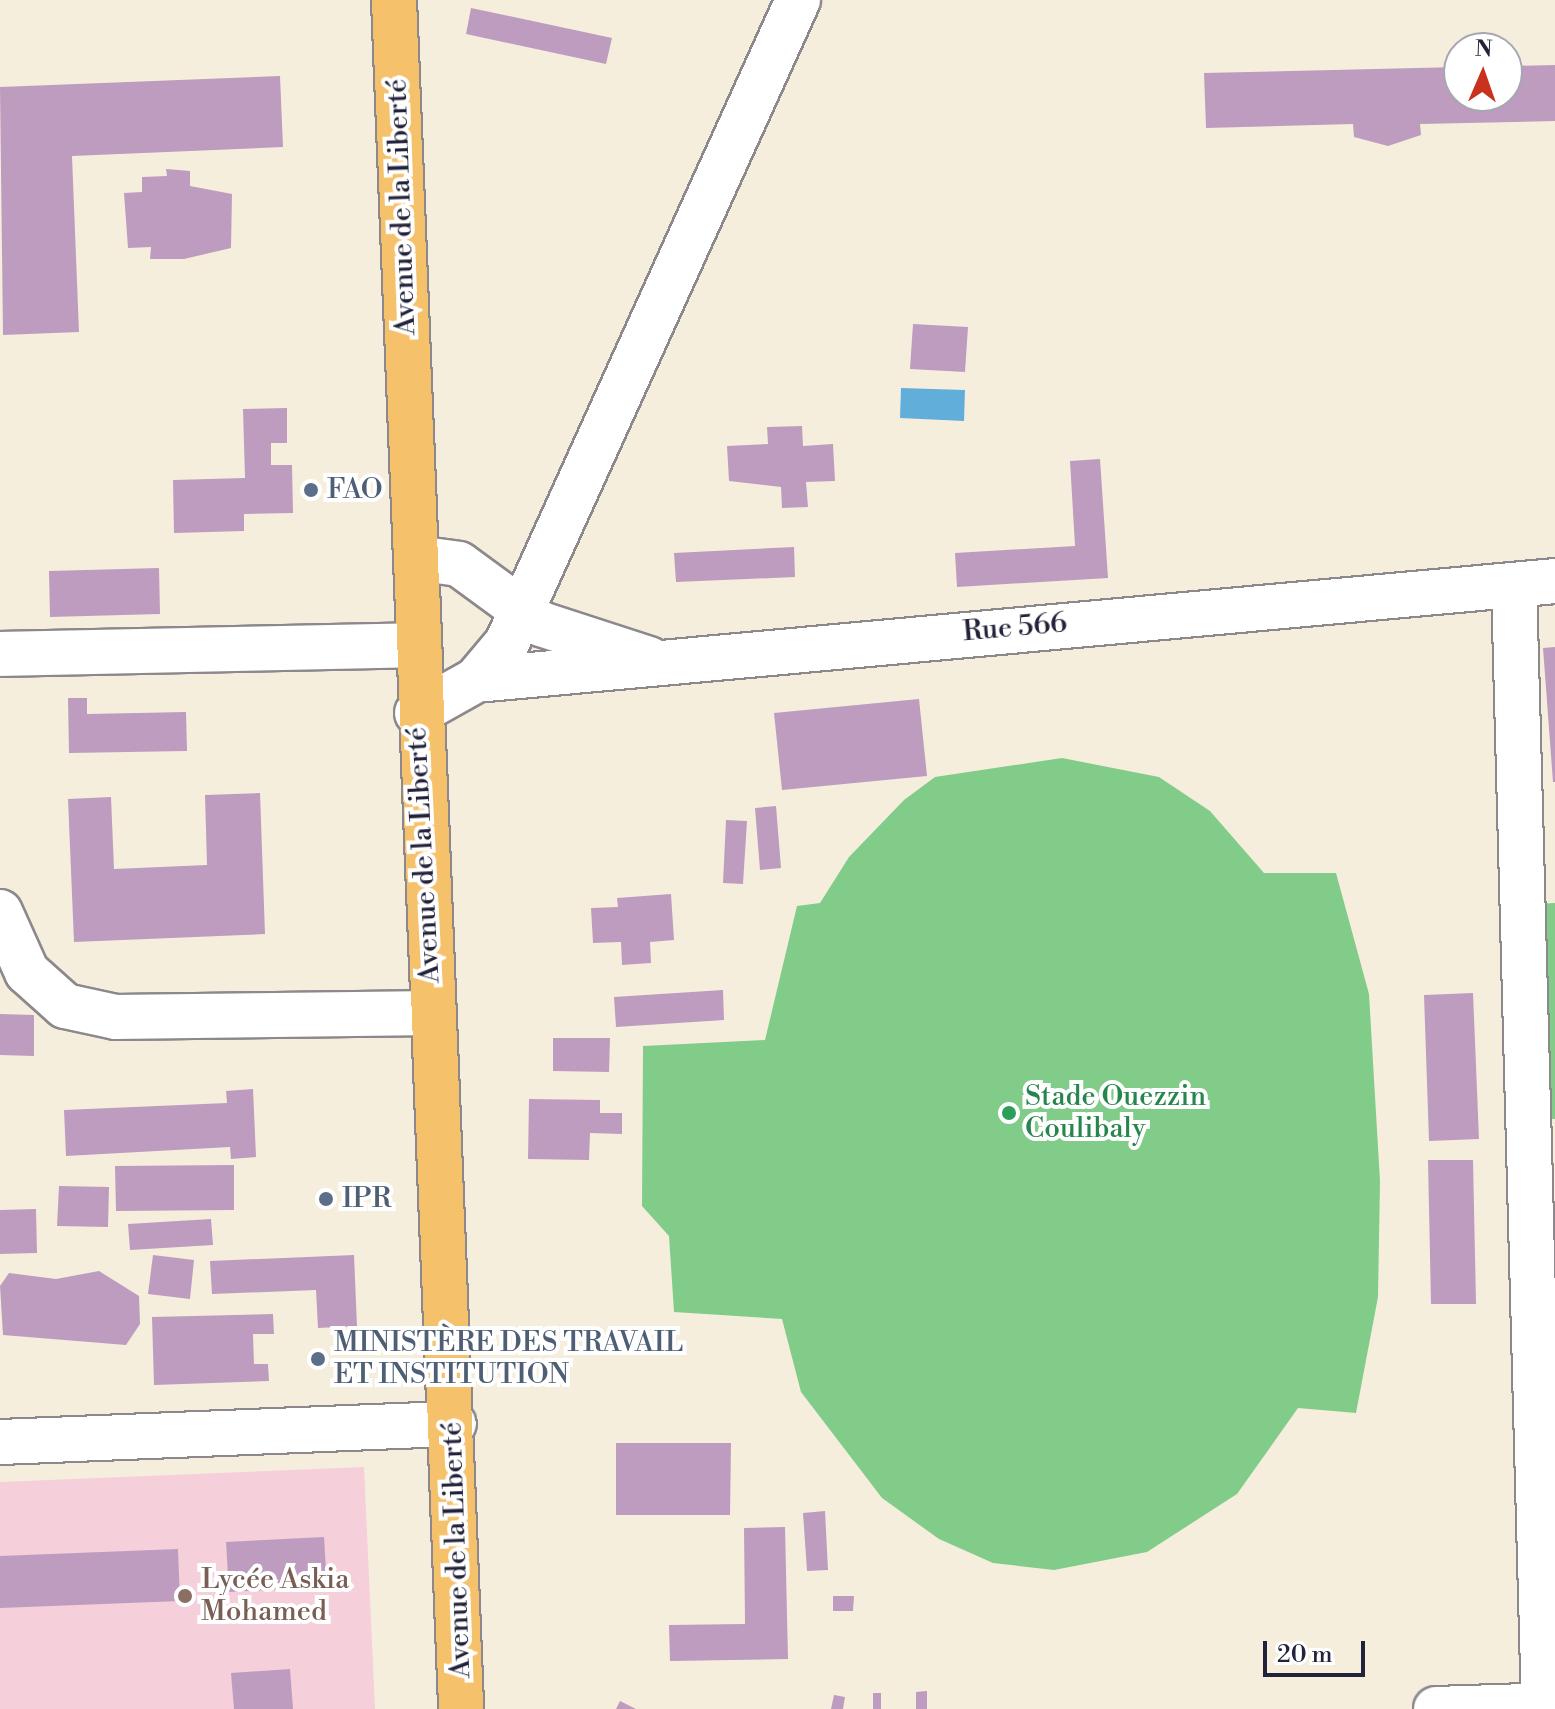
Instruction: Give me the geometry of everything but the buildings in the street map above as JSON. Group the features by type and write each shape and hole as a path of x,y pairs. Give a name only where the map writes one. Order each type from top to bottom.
{"main road":[{"name":"Avenue de la Liberté","path":"394,0 416,558 417,713 454,1424 461,1709"}],"street":[{"path":"417,713 476,680 507,643 519,609 798,0"},
{"path":"416,558 459,564 491,581 519,609 541,624 651,659"},
{"path":"1436,1709 1549,1705 1534,583"},
{"name":"Rue 566","path":"476,680 587,674 651,659 1534,583"},
{"path":"0,654 415,645"},
{"path":"0,912 27,972 65,1006 116,1017 433,1013"},
{"path":"0,1442 454,1424"}],"shaded area":[{"name":"Lycée Askia Mohamed","path":"364,1467 375,1709 0,1709 0,1482"}],"green space":[{"name":"Stade Ouezzin Coulibaly","path":"1062,758 1159,777 1210,811 1264,873 1336,873 1369,994 1380,1181 1378,1297 1356,1413 1298,1408 1237,1494 1147,1552 1054,1570 993,1563 939,1539 882,1498 801,1392 782,1319 674,1312 669,1236 642,1206 643,1046 765,1040 797,906 820,903 849,857 904,800 935,777"},
{"path":"1555,903 1555,1119 1543,1119 1534,904"}],"water":[{"path":"901,388 965,390 964,421 900,418"}],"place":[{"name":"FAO","path":"311,490"},
{"name":"Stade Ouezzin Coulibaly","path":"1009,1113"},
{"name":"IPR","path":"326,1199"},
{"name":"MINISTÈRE DES TRAVAIL ET INSTITUTION","path":"318,1359"},
{"name":"Lycée Askia Mohamed","path":"185,1596"}]}
